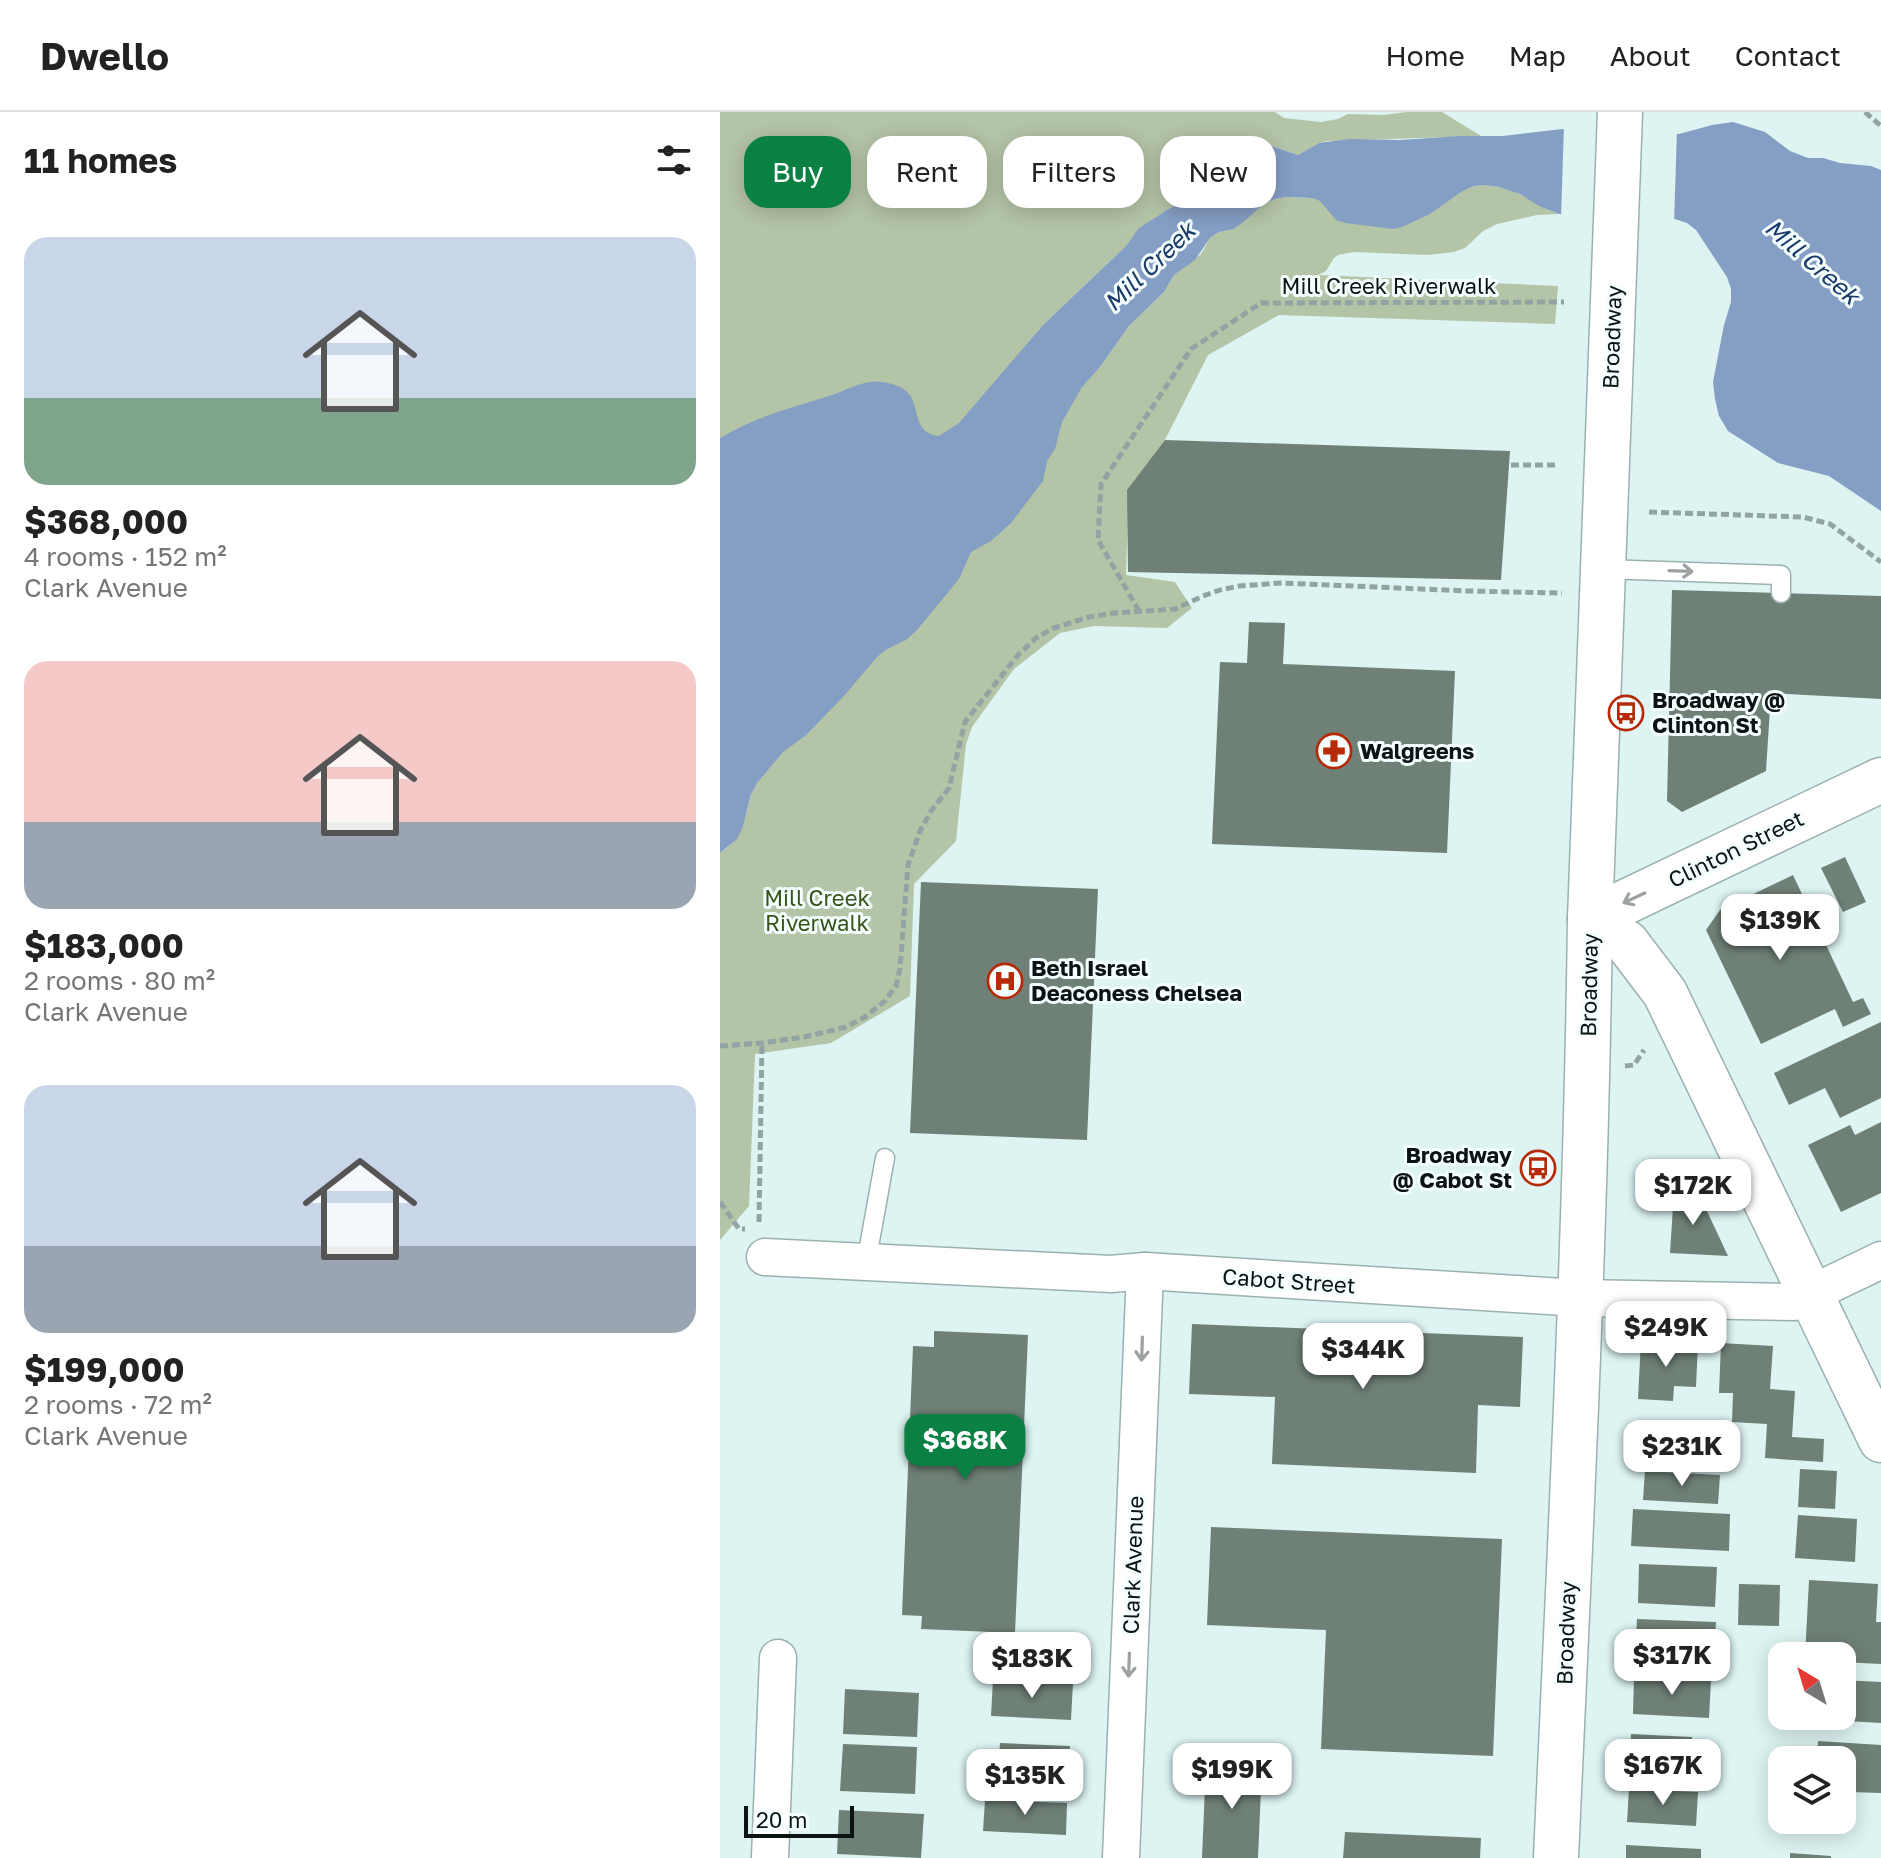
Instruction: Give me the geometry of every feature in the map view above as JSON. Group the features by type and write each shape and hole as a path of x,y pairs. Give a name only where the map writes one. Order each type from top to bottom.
{"main road":[{"name":"Broadway","path":"1556,1858 1580,1298 1590,919 1620,112"},
{"name":"Clinton Street","path":"1590,919 1881,780"},
{"path":"1590,919 1627,943 1665,993 1881,1440"}],"street":[{"name":"Cabot Street","path":"757,1239 866,1263 1111,1274 1145,1271 1580,1298 1794,1302 1881,1260"},
{"name":"Clark Avenue","path":"1121,1858 1145,1271"},
{"path":"770,1858 778,1658"}],"lane":[{"path":"1603,581 1781,575 1781,593"},
{"path":"866,1263 885,1158"}],"path":[{"path":"1865,112 1881,126"},
{"name":"Mill Creek Riverwalk","path":"1139,611 1098,540 1101,484 1191,349 1261,303 1564,302"},
{"path":"1511,465 1558,465"},
{"path":"1649,512 1803,517 1830,524 1881,562"},
{"path":"720,1046 804,1037 846,1027 885,1001 896,986 900,968 908,865 920,831 949,788 965,722 1018,655 1036,638 1054,628 1089,617 1175,609 1203,596 1239,586 1282,583 1468,591 1603,581"},
{"path":"720,1202 739,1229 757,1239 762,1043"},
{"path":"1634,1065 1644,1050"}],"green space":[{"path":"720,112 1275,112 1284,118 1321,122 1348,114 1442,112 1481,136 1328,141 1298,155 1276,147 1276,136 1160,136 1160,208 1170,208 1140,228 1126,246 1044,324 1000,377 720,783"},
{"path":"1474,186 1513,191 1559,214 1537,215 1497,224 1483,231 1465,248 1454,252 1428,255 1354,252 1338,255 1326,271 1318,275 1558,286 1555,324 1279,315 1208,355 1128,513 1126,575 1175,582 1192,608 1167,628 1094,626 1060,633 1014,669 972,727 966,744 956,841 914,884 910,996 831,1043 755,1054 749,1206 720,1240 720,853 743,827 751,794 758,782 1100,367 1129,326 1164,292 1174,275 1201,254 1210,238 1219,232 1234,229 1259,208 1276,208 1276,199 1461,192"}],"water":[{"name":"Mill Creek","path":"1733,122 1765,132 1790,151 1808,158 1823,158 1881,170 1881,511 1829,476 1778,463 1728,431 1719,416 1713,382 1731,302 1731,289 1727,277 1696,230 1687,223 1675,219 1559,214 1520,194 1485,185 1461,192 1430,214 1393,229 1336,220 1320,201 1313,198 1276,199 1276,147 1298,155 1319,143 1349,139 1503,136 1562,129 1679,134"},
{"name":"Mill Creek","path":"1170,208 1259,208 1234,229 1219,232 1210,238 1195,260 1174,275 1164,292 1129,326 1082,387 1062,422 1043,481 1011,523 991,541 971,552 959,579 917,630 877,657 805,736 783,752 751,794 737,839 720,853 720,438 773,414 874,382 893,384 905,390 913,402 920,424 930,434 939,436 959,423 1044,324 1126,246 1139,228"}],"pier":[{"path":"1564,125 1677,130 1674,223 1561,218"}],"building":[{"path":"1165,440 1510,451 1501,580 1128,572 1127,490"},
{"path":"1672,590 1881,596 1881,699 1771,693 1766,771 1682,812 1667,801"},
{"name":"Walgreens","path":"1249,622 1285,623 1283,664 1455,671 1447,853 1212,844 1220,662 1247,663"},
{"path":"1845,857 1866,902 1843,912 1821,868"},
{"path":"1793,875 1853,1002 1863,998 1871,1014 1843,1027 1835,1009 1761,1044 1706,930 1720,910"},
{"name":"Beth Israel Deaconess Chelsea","path":"921,882 1098,889 1087,1140 910,1133"},
{"path":"1881,1022 1881,1098 1840,1118 1825,1088 1789,1105 1774,1073"},
{"path":"1881,1122 1881,1193 1841,1212 1808,1145 1850,1125 1855,1135"},
{"path":"1674,1191 1698,1192 1728,1256 1670,1253"},
{"path":"1192,1324 1523,1337 1520,1407 1478,1405 1476,1473 1272,1464 1275,1397 1189,1394"},
{"path":"934,1331 1028,1335 1015,1633 921,1629 922,1616 902,1615 913,1346 934,1347"},
{"path":"1641,1340 1698,1343 1696,1387 1674,1386 1673,1401 1638,1399"},
{"path":"1721,1343 1773,1346 1770,1389 1795,1391 1792,1437 1824,1439 1823,1462 1765,1458 1767,1424 1732,1422 1733,1393 1719,1393"},
{"path":"1647,1425 1717,1429 1715,1463 1645,1459"},
{"path":"1800,1469 1837,1471 1835,1509 1798,1507"},
{"path":"1645,1471 1720,1475 1718,1504 1643,1500"},
{"path":"1633,1509 1730,1514 1729,1551 1631,1546"},
{"path":"1798,1515 1857,1519 1855,1562 1795,1558"},
{"path":"1211,1527 1502,1539 1493,1756 1321,1749 1326,1630 1207,1625"},
{"path":"1639,1564 1717,1567 1715,1607 1638,1603"},
{"path":"1809,1580 1878,1584 1876,1622 1881,1622 1881,1664 1856,1663 1856,1642 1806,1642"},
{"path":"1739,1584 1780,1585 1779,1626 1738,1625"},
{"path":"1637,1619 1716,1622 1714,1660 1635,1656"},
{"path":"1634,1677 1711,1680 1709,1718 1633,1714"},
{"path":"993,1680 1073,1683 1071,1720 991,1716"},
{"path":"1856,1681 1881,1682 1881,1723 1856,1722"},
{"path":"845,1689 919,1693 917,1737 843,1734"},
{"path":"1631,1734 1692,1737 1691,1772 1630,1769"},
{"path":"1818,1741 1881,1745 1881,1793 1856,1792 1856,1746 1818,1746"},
{"path":"1000,1743 1070,1746 1068,1777 998,1774"},
{"path":"843,1744 917,1747 915,1794 840,1791"},
{"path":"1206,1763 1262,1766 1258,1858 1202,1858"},
{"path":"1629,1789 1698,1792 1696,1826 1627,1822"},
{"path":"985,1800 1067,1803 1066,1835 983,1831"},
{"path":"839,1810 924,1814 921,1858 837,1854"},
{"path":"1345,1832 1481,1838 1480,1858 1343,1858"},
{"path":"1626,1845 1701,1849 1701,1858 1626,1858"},
{"path":"1790,1853 1831,1856 1831,1858 1790,1858"}],"place":[{"name":"Broadway @ Clinton St","path":"1626,713"},
{"name":"Walgreens","path":"1334,751"},
{"name":"Beth Israel Deaconess Chelsea","path":"1005,981"},
{"name":"Broadway @ Cabot St","path":"1538,1168"}]}
